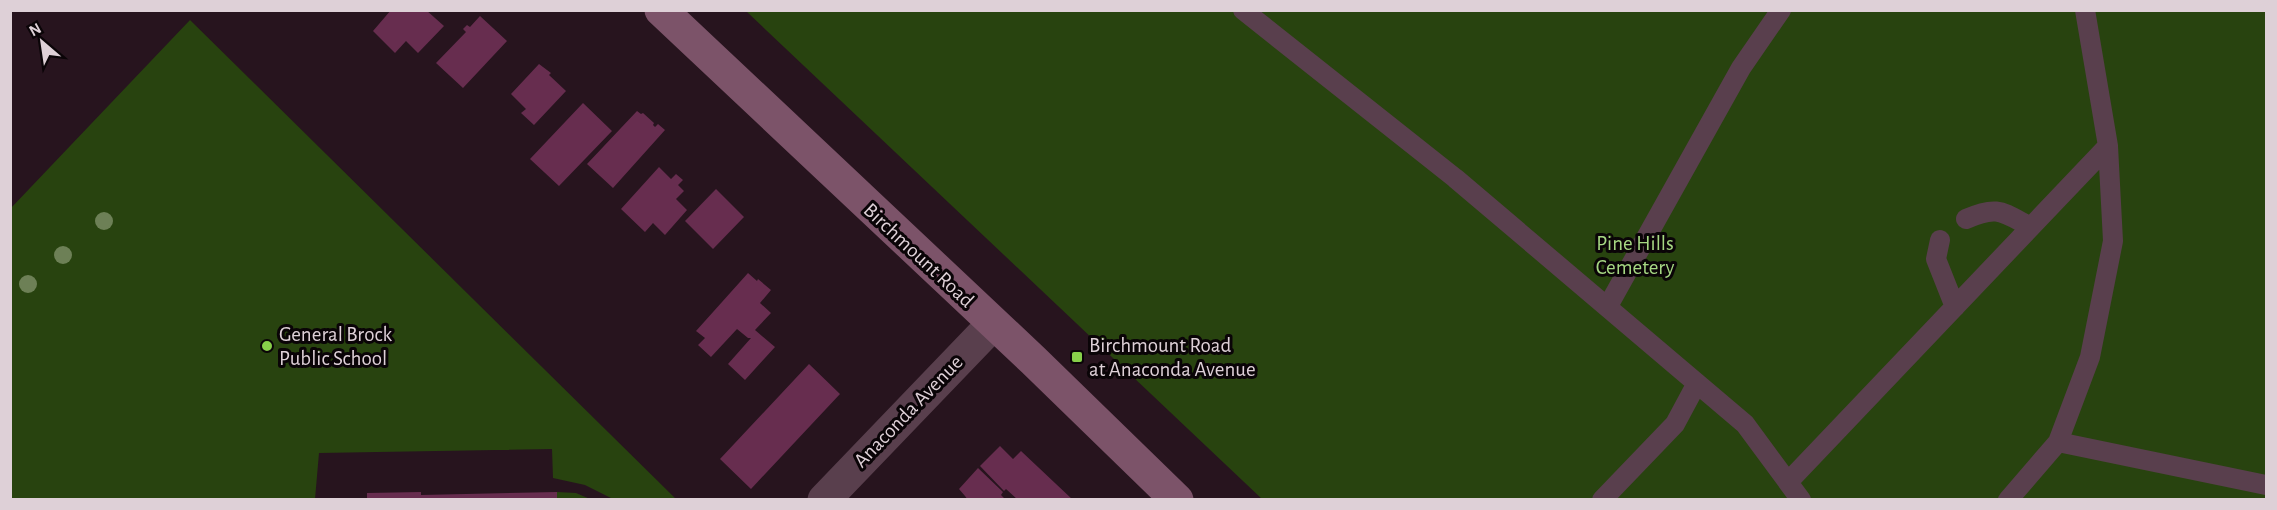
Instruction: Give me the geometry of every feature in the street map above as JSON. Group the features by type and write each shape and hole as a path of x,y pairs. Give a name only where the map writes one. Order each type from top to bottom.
{"main road":[{"name":"Birchmount Road","path":"661,10 1177,500"}],"street":[{"name":"Anaconda Avenue","path":"824,500 993,324"}],"lane":[{"path":"1243,10 1455,178 1745,424 1801,500"},
{"path":"1608,306 1741,68 1781,10"},
{"path":"2008,500 2058,442 2090,357 2113,241 2108,146 2085,10"},
{"path":"1789,482 2108,146"},
{"path":"1966,219 1984,211 2000,211 2031,227"},
{"path":"1940,240 1936,260 1955,307"},
{"path":"1602,500 1675,424 1697,383"},
{"path":"2058,442 2266,485"}],"green space":[{"name":"Pine Hills Cemetery","path":"746,11 2266,11 2266,499 1262,499"},
{"name":"General Brock Public School","path":"190,20 676,499 613,499 585,485 553,478 552,449 319,453 315,499 11,499 11,208"},
{"path":"557,492 576,493 590,499 557,499"}],"building":[{"path":"391,10 426,10 444,26 418,53 406,41 395,53 373,31"},
{"path":"480,16 507,41 463,88 436,63 466,32 463,29 467,25 470,27"},
{"path":"539,64 551,73 549,75 566,91 534,125 521,113 526,109 511,94"},
{"path":"583,103 612,131 559,186 530,159"},
{"path":"637,111 643,113 654,123 655,127 658,124 665,130 613,188 587,164"},
{"path":"659,167 671,179 676,174 683,180 678,185 684,191 676,199 687,210 665,235 653,223 645,232 621,209"},
{"path":"716,189 744,217 713,249 685,221"},
{"path":"748,273 771,290 760,303 771,313 755,330 775,347 745,380 728,364 751,338 737,329 711,357 698,345 705,338 696,331"},
{"path":"809,364 840,394 751,489 720,459"},
{"path":"1000,446 1013,459 1021,451 1073,500 1018,500 1006,489 1004,491 980,466"},
{"path":"978,468 1003,492 1001,495 1006,500 968,500 959,489"},
{"path":"421,492 421,495 557,492 557,500 367,500 367,493"}],"place":[{"name":"General Brock Public School","path":"267,346"},
{"name":"Birchmount Road at Anaconda Avenue","path":"1077,357"}]}
